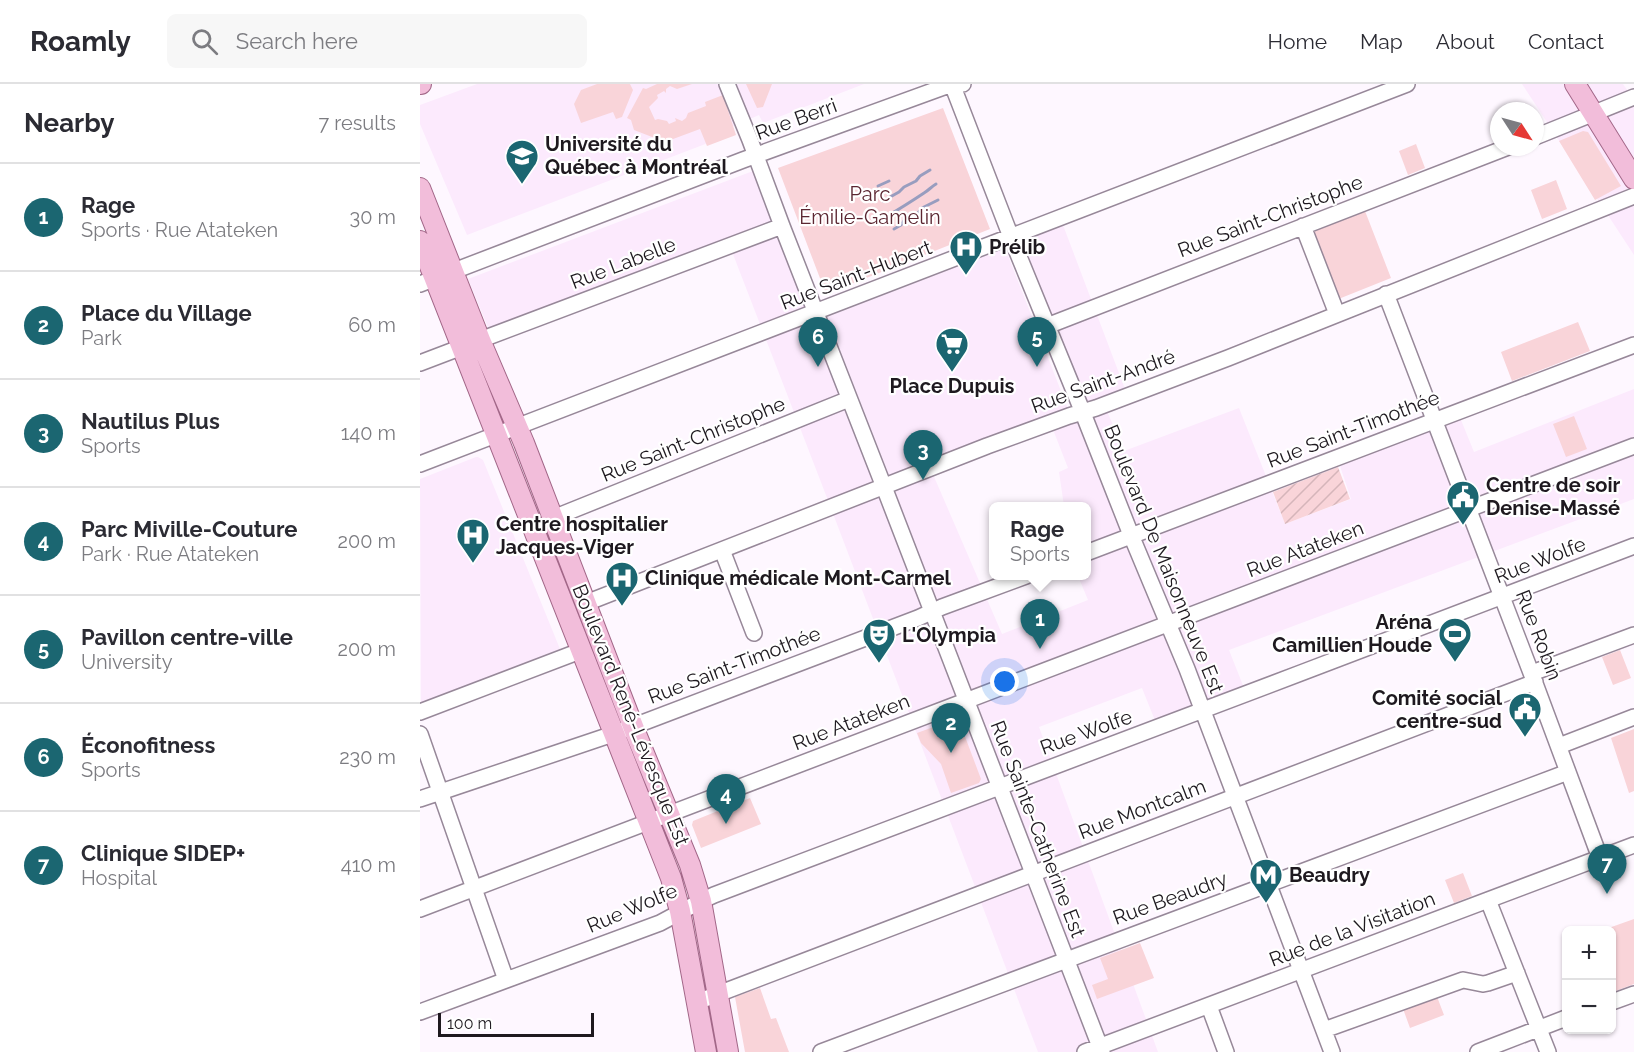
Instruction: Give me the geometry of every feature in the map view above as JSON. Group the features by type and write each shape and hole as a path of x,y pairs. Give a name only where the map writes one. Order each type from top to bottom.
{"main road":[{"path":"1575,84 1634,179"},
{"name":"Boulevard René-Lévesque Est","path":"420,188 436,278"},
{"name":"Boulevard René-Lévesque Est","path":"420,241 436,278 518,428 633,726 690,865 701,900 728,1052"},
{"name":"Boulevard René-Lévesque Est","path":"471,344 497,436 670,878 680,911 706,1052"}],"street":[{"name":"Rue Sainte-Catherine Est","path":"727,84 1066,960 1096,1050"},
{"name":"Rue Berri","path":"436,278 756,156 952,84 963,84"},
{"name":"Boulevard De Maisonneuve Est","path":"952,84 1011,237 1202,711 1332,1052"},
{"name":"Rue Saint-Hubert","path":"420,464 1407,84"},
{"path":"1544,133 1634,97"},
{"name":"Rue Saint-Christophe","path":"1047,326 1490,154"},
{"name":"Rue Saint-André","path":"586,603 987,446 1207,365 1634,196"},
{"name":"Rue Labelle","path":"420,363 782,226"},
{"path":"1303,226 1337,314"},
{"name":"Rue Robin","path":"1386,294 1503,597 1600,858"},
{"name":"Rue Saint-Timothée","path":"1091,550 1634,345"},
{"name":"Rue Saint-Christophe","path":"553,518 849,399"},
{"name":"Rue Atateken","path":"420,909 1634,446"},
{"name":"Rue Wolfe","path":"420,1012 660,923 701,900 1634,546"},
{"path":"722,550 754,633"},
{"name":"Rue Saint-Timothée","path":"420,799 613,734 1016,580"},
{"name":"Rue Montcalm","path":"698,1002 1235,796 1533,677 1634,634"},
{"path":"420,712 580,651"},
{"path":"1559,746 1634,717"},
{"path":"420,734 506,980"},
{"name":"Rue Beaudry","path":"821,1052 1568,772"},
{"name":"Rue de la Visitation","path":"1096,1050 1634,845"},
{"path":"1488,900 1548,1052"},
{"path":"1324,1030 1463,980 1483,984 1517,973"},
{"path":"1616,1000 1634,994"},
{"path":"1209,1006 1226,1052"},
{"path":"1478,1052 1562,1020"}],"shaded area":[{"name":"Université du Québec à Montréal","path":"477,84 864,84 763,123 759,115 729,128 729,135 467,235 420,124 420,105"},
{"path":"1522,84 1623,84 1634,100 1634,255 1544,118 1544,102 1534,102"},
{"path":"753,171 876,485 829,503 731,249 494,342 468,279"},
{"path":"1063,225 1125,389 1086,404 1021,241"},
{"name":"Place Dupuis","path":"1005,248 1068,409 890,478 827,317"},
{"path":"1634,389 1634,499 1229,650 1244,688 1156,723 1142,688 1039,727 1158,1052 1038,1052 832,511 932,472 1002,634 1088,600 1080,580 1091,580 1091,502 1063,502 1059,472 1068,468 1052,427 1107,411 1124,451 1239,408 1285,524 1351,499 1340,466 1459,415 1474,452"},
{"name":"Centre hospitalier Jacques-Viger","path":"476,457 483,460 560,649 421,703 420,479"}],"green space":[{"path":"597,84 630,84 633,90 622,117 616,119 613,112 581,123 574,104 581,90"},
{"path":"657,84 692,84 677,89 670,86 666,89 666,93 664,91 657,95 658,98 649,107 655,120 667,121 669,124 676,121 675,118 682,121 688,113 706,106 705,102 723,95 736,135 707,146 700,129 665,142 634,130 631,120 627,118 643,88"},
{"path":"746,84 772,84 763,107 757,108"},
{"name":"Parc Émilie-Gamelin","path":"943,108 990,229 826,294 778,168"},
{"path":"1583,131 1588,132 1621,186 1595,200 1559,141"},
{"path":"1416,144 1425,168 1408,175 1399,151"},
{"path":"1556,180 1567,209 1542,219 1531,190"},
{"path":"1365,211 1391,278 1336,300 1310,233"},
{"path":"1578,322 1590,351 1512,381 1501,352"},
{"path":"1574,416 1587,449 1566,457 1553,424"},
{"path":"1338,467 1350,499 1285,524 1273,492"},
{"path":"1620,650 1631,678 1613,685 1602,657"},
{"path":"958,718 981,779 979,783 951,793 941,764 921,743 917,733"},
{"path":"1634,729 1634,791 1629,793 1611,738"},
{"path":"750,798 761,824 701,848 692,825 693,821"},
{"path":"1463,873 1472,896 1454,903 1445,880"},
{"path":"1634,919 1634,984 1616,991 1616,926"},
{"path":"1140,943 1154,978 1097,999 1092,985 1108,979 1100,958"},
{"path":"760,988 771,1019 776,1018 789,1052 745,1052 735,997"},
{"path":"1436,994 1444,1015 1410,1028 1402,1006"}],"waterway":[{"path":"883,201 930,170"},
{"path":"878,186 889,181"},
{"path":"889,215 936,184"},
{"path":"894,229 905,219 938,200"}],"place":[{"name":"Université du Québec à Montréal","path":"522,185"},
{"name":"Prélib","path":"966,276"},
{"name":"Éconofitness","path":"818,367"},
{"name":"Pavillon centre-ville","path":"1037,367"},
{"name":"Place Dupuis","path":"952,373"},
{"name":"Nautilus Plus","path":"923,480"},
{"name":"Centre de soir Denise-Massé","path":"1463,526"},
{"name":"Centre hospitalier Jacques-Viger","path":"473,564"},
{"name":"Clinique médicale Mont-Carmel","path":"622,607"},
{"name":"Rage","path":"1040,649"},
{"name":"Aréna Camillien Houde","path":"1455,663"},
{"name":"L'Olympia","path":"879,664"},
{"name":"Comité social centre-sud","path":"1525,738"},
{"name":"Place du Village","path":"951,753"},
{"name":"Parc Miville-Couture","path":"726,824"},
{"name":"Clinique SIDEP+","path":"1607,894"},
{"name":"Beaudry","path":"1266,904"}]}
